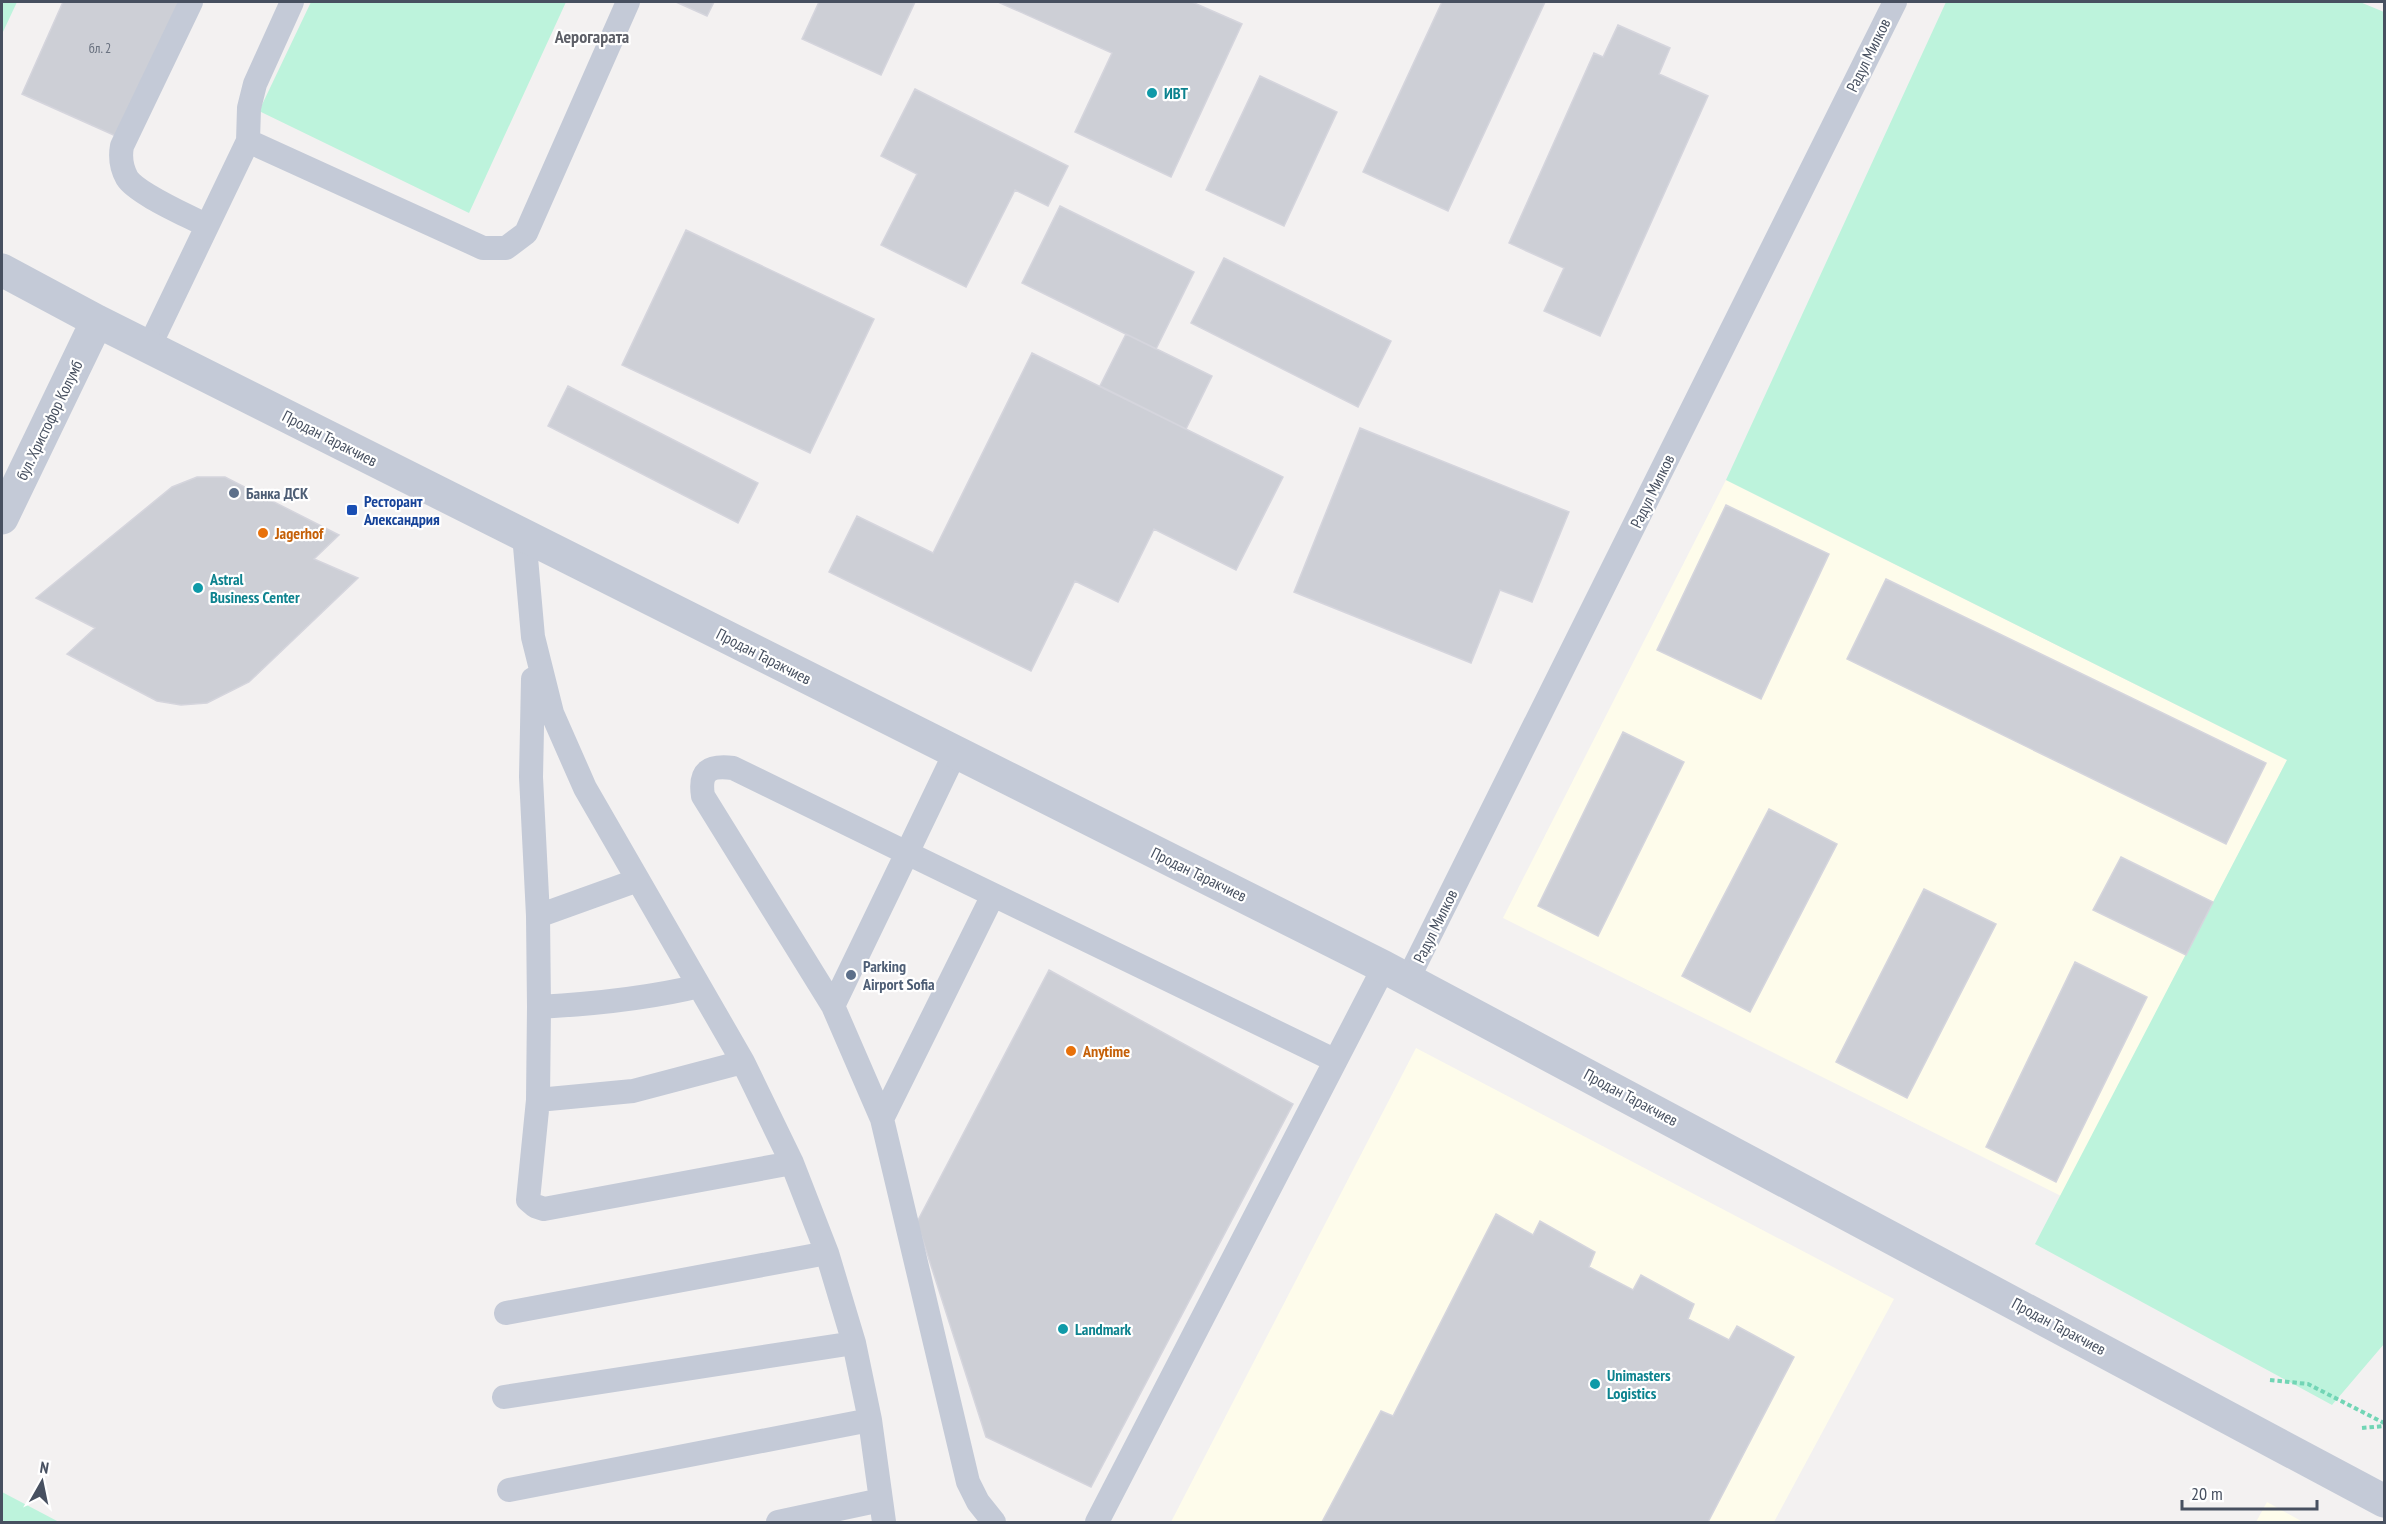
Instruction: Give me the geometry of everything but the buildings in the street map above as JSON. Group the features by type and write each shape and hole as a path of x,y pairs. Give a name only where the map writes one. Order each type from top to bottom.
{"street":[{"name":"Продан Таракчиев","path":"2,270 97,321 1396,973 2385,1501"},
{"name":"бул. Христофор Колумб","path":"2,518 97,321"}],"lane":[{"path":"191,2 122,146 120,158 127,178 137,189 207,226"},
{"path":"149,347 248,141 249,108 255,84 292,2"},
{"path":"248,141 483,249 506,248 526,233 628,2"},
{"name":"Радул Милков","path":"1097,1522 1211,1306 1334,1060 1396,973 1895,2"},
{"path":"524,535 533,637 534,728 531,777 538,916 539,1007 538,1100 528,1200 544,1209 792,1163"},
{"path":"533,637 552,713 585,788 743,1062 792,1163 827,1253 854,1343 870,1420 883,1511 778,1522"},
{"path":"833,1006 955,753"},
{"path":"994,1522 978,1502 968,1482 882,1119 833,1006 703,796 701,784 707,771 717,766 733,768 1334,1060"},
{"path":"538,916 638,880"},
{"path":"882,1119 993,895"},
{"path":"539,1007 579,1005 653,996 699,986"},
{"path":"538,1100 633,1091 743,1062"},
{"path":"506,1313 827,1253"},
{"path":"504,1397 854,1343"},
{"path":"509,1490 870,1420"}],"path":[{"path":"2270,1380 2308,1384 2385,1425"},
{"path":"2362,1428 2385,1425"}],"shaded area":[{"path":"1726,480 2287,760 2061,1196 1503,918"},
{"path":"1416,1048 1894,1299 1774,1522 1171,1522"},
{"path":"2267,1502 2303,1522 2256,1522"}],"green space":[{"path":"2,2 17,2 2,34"},
{"path":"311,2 566,2 469,213 259,111"},
{"path":"1946,2 2360,2 2384,12 2384,1344 2332,1405 2035,1244 2287,760 1726,480"},
{"path":"2,1492 59,1522 2,1522"}],"place":[{"name":"ИВТ","path":"1152,93"},
{"name":"Банка ДСК","path":"234,493"},
{"name":"Ресторант Александрия","path":"352,510"},
{"name":"Jagerhof","path":"263,533"},
{"name":"Astral Business Center","path":"198,588"},
{"name":"Parking Airport Sofia","path":"851,975"},
{"name":"Anytime","path":"1071,1051"},
{"name":"Landmark","path":"1063,1329"},
{"name":"Unimasters Logistics","path":"1595,1384"}],"district":[{"name":"Аерогарата","path":"592,36"}]}
